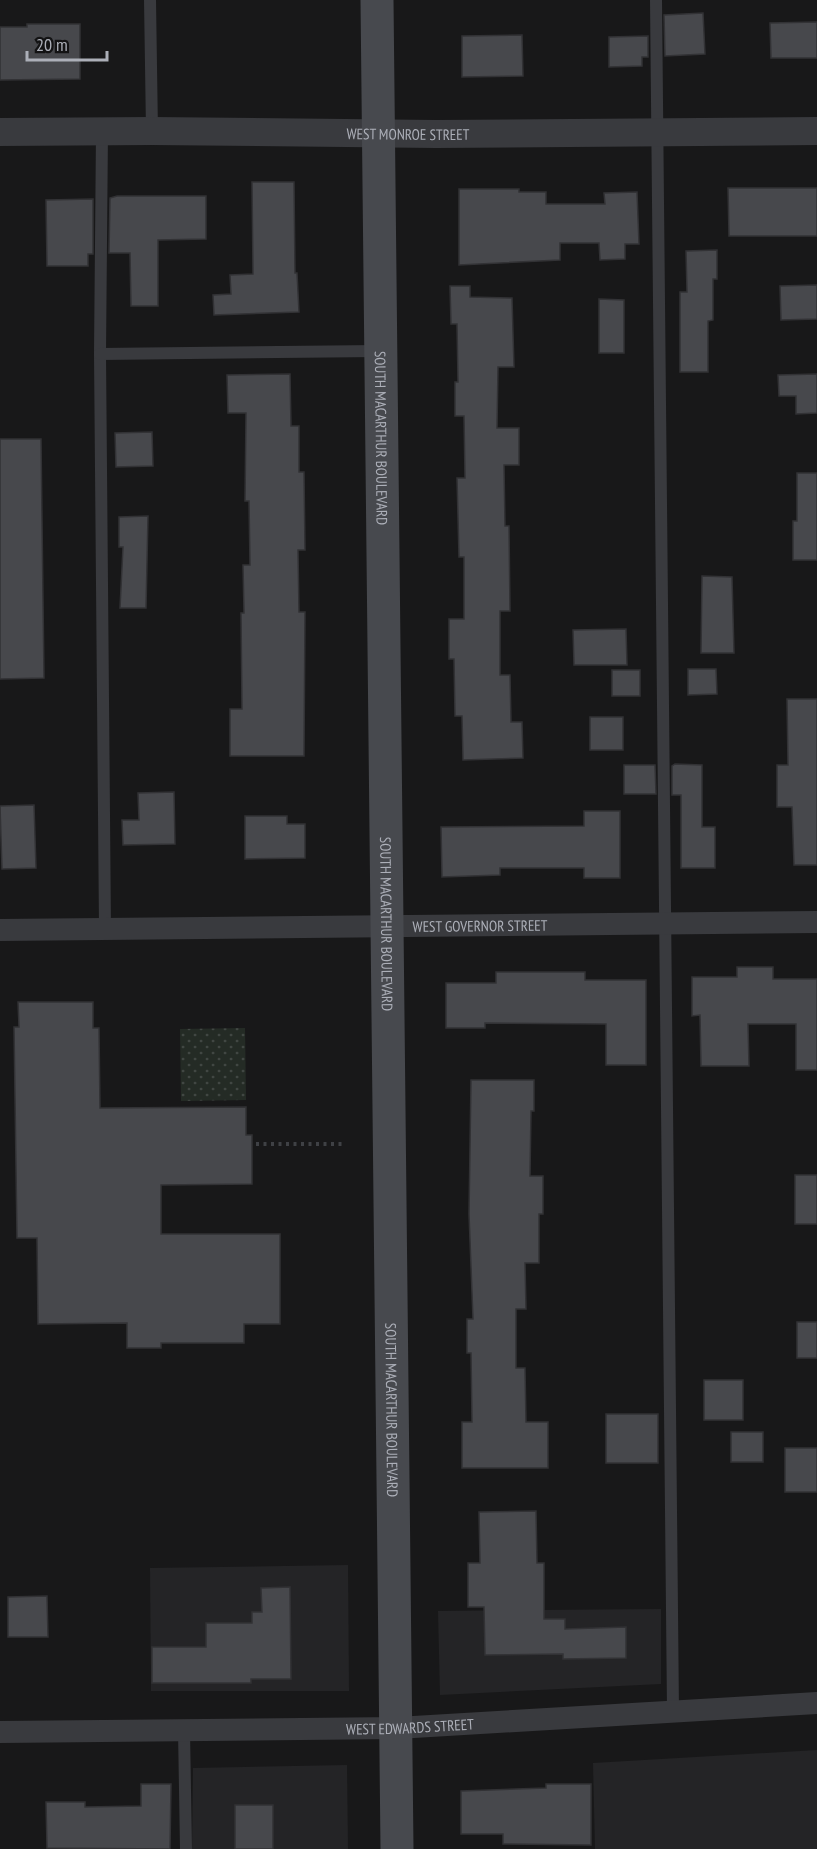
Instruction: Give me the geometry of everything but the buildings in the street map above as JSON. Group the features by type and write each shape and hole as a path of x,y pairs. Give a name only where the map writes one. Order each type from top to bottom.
{"main road":[{"name":"SOUTH MACARTHUR BOULEVARD","path":"377,0 389,926 397,1849"}],"street":[{"name":"WEST MONROE STREET","path":"0,132 152,130 379,134 817,131"},
{"name":"WEST GOVERNOR STREET","path":"0,930 817,922"},
{"name":"WEST EDWARDS STREET","path":"0,1732 397,1728 817,1703"}],"lane":[{"path":"150,0 152,130"},
{"path":"656,0 673,1711"},
{"path":"102,131 100,354 105,929"},
{"path":"100,354 380,351"},
{"path":"184,1730 186,1849"}],"path":[{"path":"256,1144 346,1144"}],"shaded area":[{"path":"245,1028 246,1100 181,1101 180,1029"},
{"path":"348,1565 349,1691 151,1691 150,1568"},
{"path":"661,1609 661,1684 440,1695 438,1611"},
{"path":"817,1750 817,1849 595,1849 593,1763"},
{"path":"347,1765 348,1849 192,1849 193,1768"}]}
